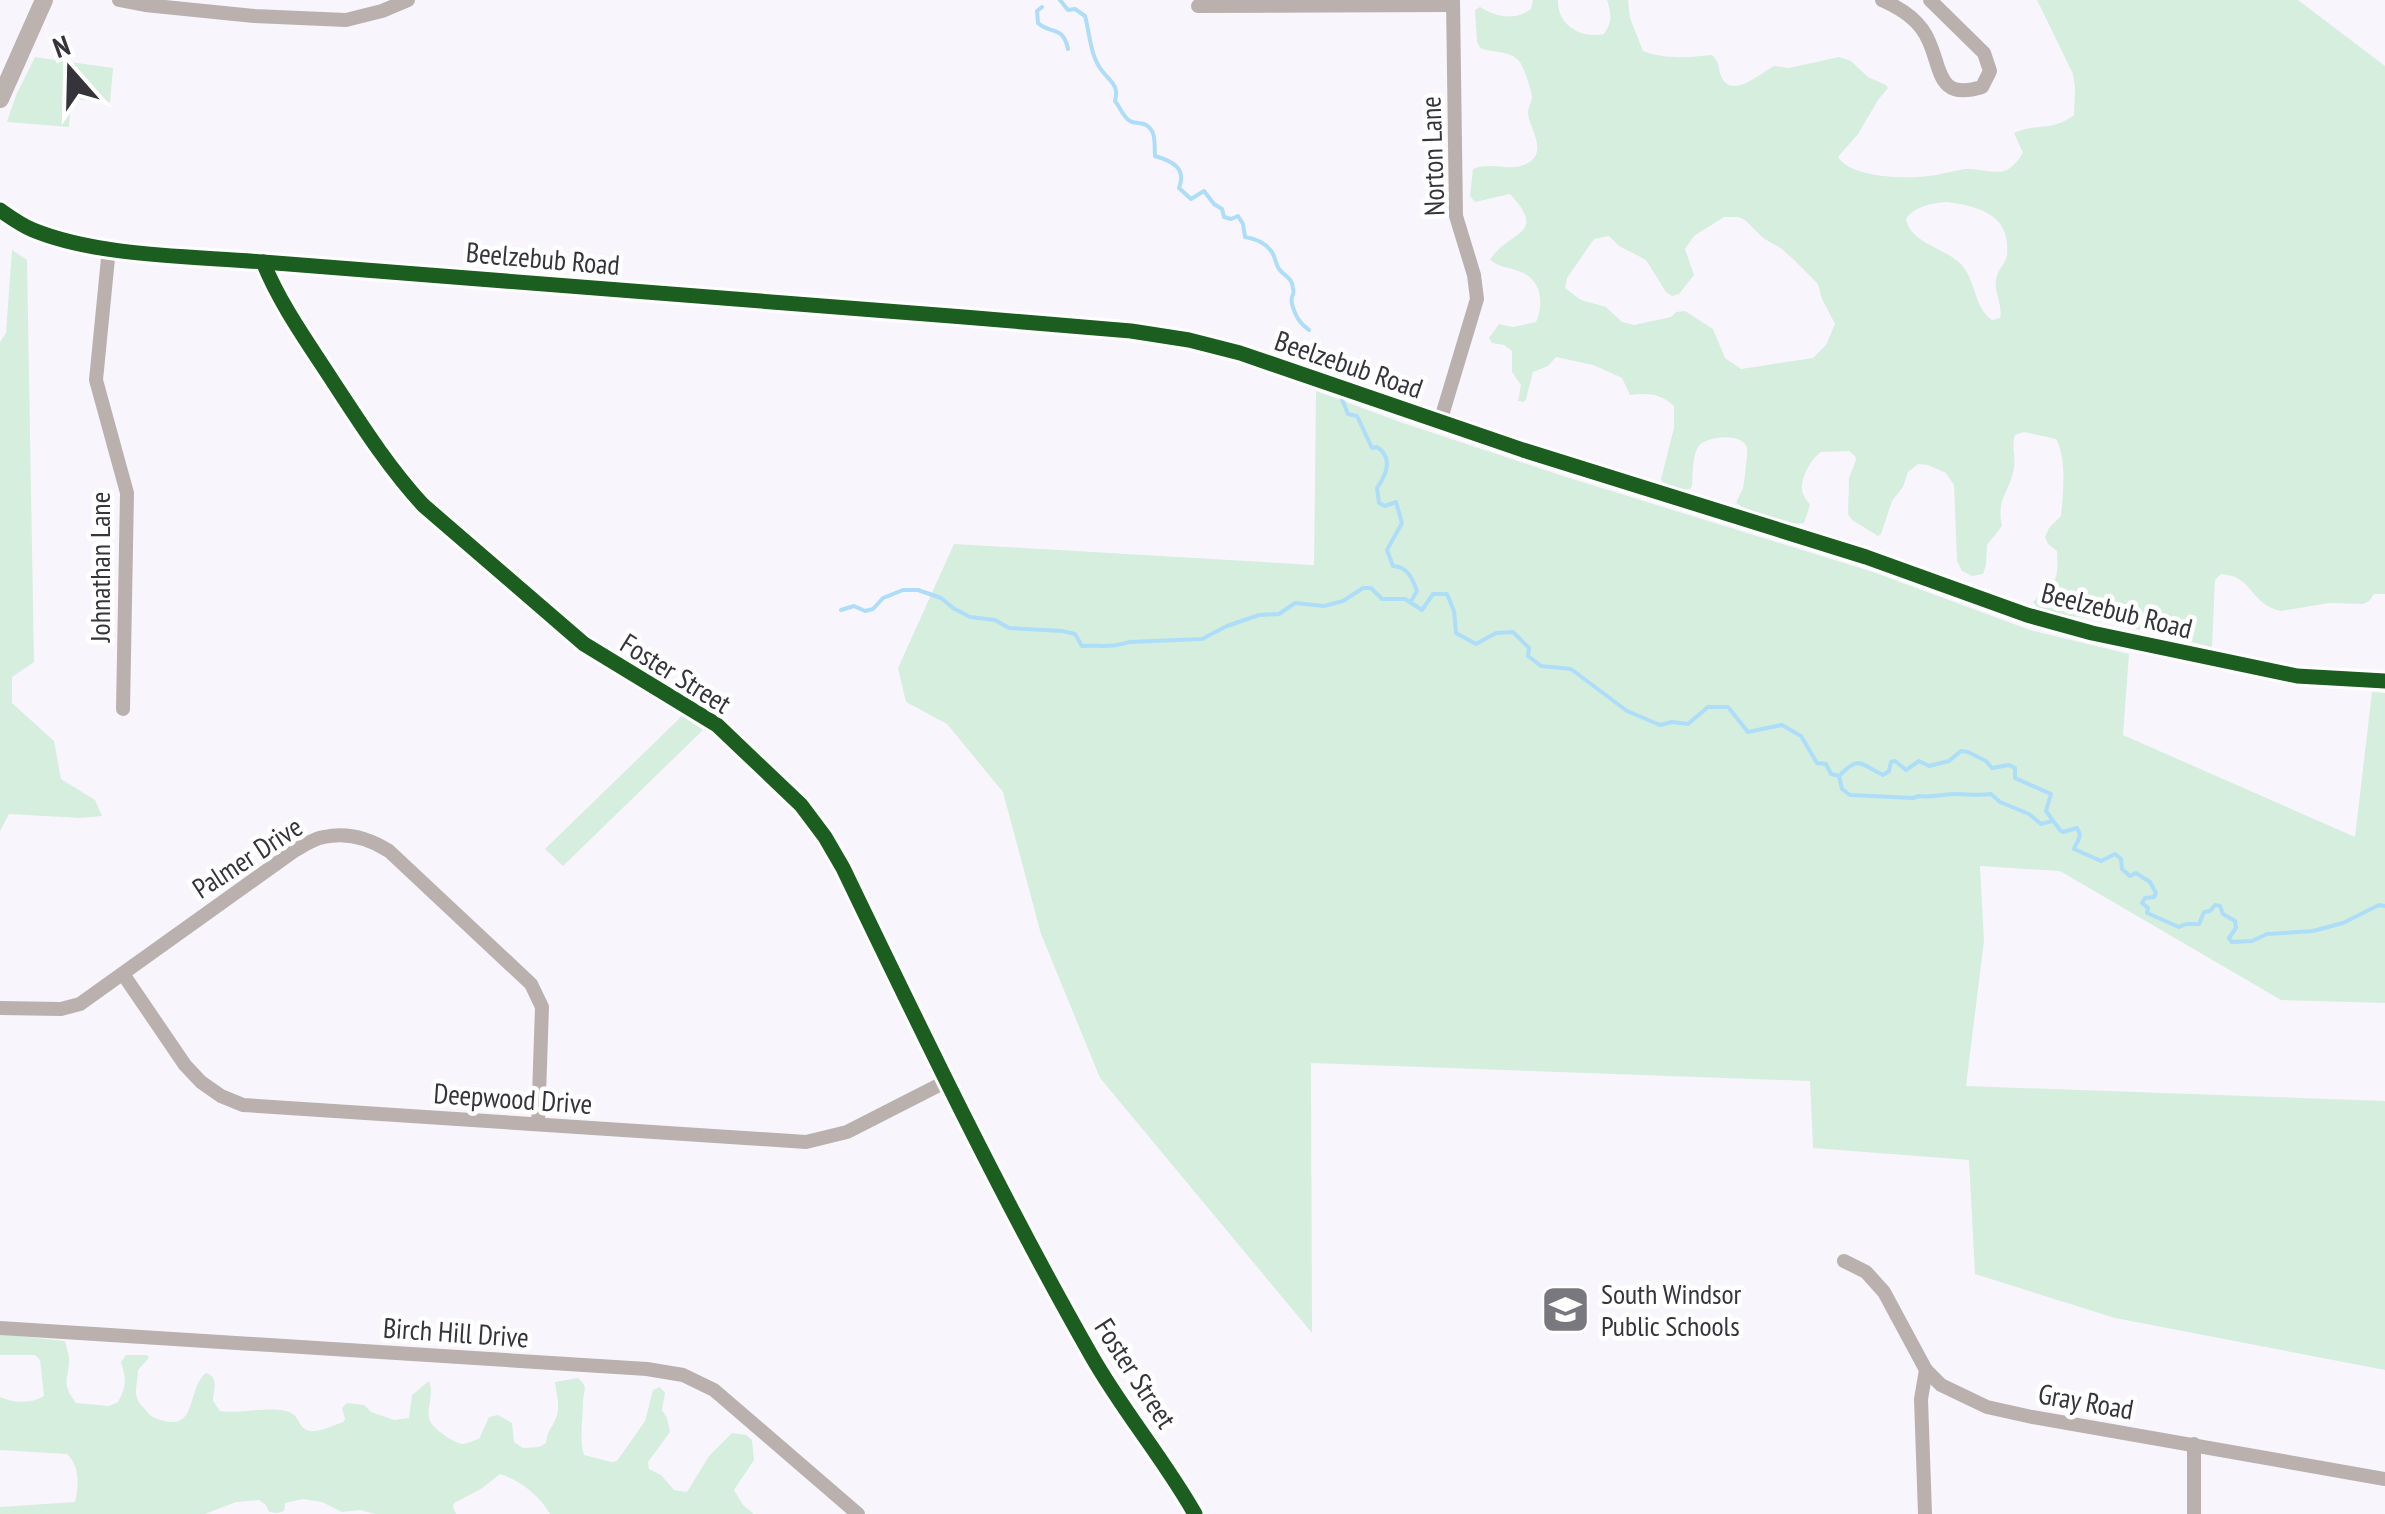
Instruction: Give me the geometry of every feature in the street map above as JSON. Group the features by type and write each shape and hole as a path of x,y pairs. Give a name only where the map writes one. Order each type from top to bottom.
{"main road":[{"path":"0,99 44,0"}],"street":[{"path":"119,0 254,16 346,20 408,0"},
{"path":"1882,0 1902,9 1924,30 1941,76 1950,88 1966,92 1982,88 1990,71 1984,53 1930,0"},
{"path":"1198,6 1453,2"},
{"name":"Norton Lane","path":"1440,422 1477,299 1474,274 1456,216 1453,2"},
{"path":"0,210 28,228 50,236 109,248 263,262"},
{"name":"Johnathan Lane","path":"109,248 96,380 128,493 122,709"},
{"name":"Beelzebub Road","path":"263,262 1131,331 1189,340 1866,557 2027,615 2092,633 2298,676 2385,681"},
{"name":"Foster Street","path":"263,262 294,322 349,406 400,480 423,504 584,644 717,725 801,804 825,836 1030,1243 1094,1361 1195,1514"},
{"name":"Palmer Drive","path":"0,1008 62,1009 80,1004 294,851 322,836 370,840 388,851 530,984 542,1007 538,1124"},
{"name":"Deepwood Drive","path":"122,974 200,1082 243,1105 806,1142 847,1132 948,1081"},
{"name":"Gray Road","path":"1844,1261 1866,1272 1884,1292 1926,1370 1942,1385 1987,1407 2385,1479"},
{"name":"Birch Hill Drive","path":"0,1328 647,1369 684,1375 714,1390 858,1514"},
{"path":"1925,1514 1921,1399 1926,1370"},
{"path":"2194,1444 2194,1514"}],"green space":[{"path":"1533,0 1558,0 1566,23 1579,32 1595,35 1604,34 1609,25 1607,0 1628,0 1630,18 1643,51 1669,57 1712,55 1722,78 1733,86 1774,66 1789,68 1839,57 1851,61 1888,88 1838,157 1866,173 1906,177 1967,169 2007,170 2023,153 2014,133 2058,124 2074,115 2073,74 2037,0 2298,0 2385,66 2385,594 2374,594 2363,604 2329,603 2281,611 2263,603 2240,580 2221,574 2215,580 2212,647 2099,620 2049,613 2033,602 2054,582 2057,570 2057,551 2045,537 2061,516 2063,466 2056,439 2024,432 2015,435 2014,468 2002,503 2002,526 1987,545 1983,574 1972,576 1962,571 1957,561 1954,485 1946,473 1928,465 1918,464 1908,472 1878,536 1848,514 1849,478 1855,456 1849,451 1821,452 1803,480 1803,492 1810,505 1804,523 1787,523 1736,503 1743,488 1747,451 1739,440 1716,438 1698,447 1690,489 1664,484 1661,479 1674,428 1674,406 1653,395 1630,395 1618,376 1593,365 1556,357 1548,366 1533,372 1526,399 1518,401 1521,385 1512,372 1512,351 1489,338 1499,324 1513,327 1536,322 1539,294 1528,276 1490,260 1521,232 1526,218 1510,194 1475,202 1470,196 1473,169 1522,166 1534,158 1537,146 1528,112 1532,97 1518,60 1480,48 1475,10 1480,7 1512,16 1531,9","holes":["1947,202 1986,212 2005,233 2007,255 1996,285 2000,318 1992,320 1986,315 1961,264 1921,240 1909,227 1906,219 1914,211","1724,217 1745,220 1818,284 1835,324 1826,345 1813,358 1741,369 1725,358 1713,329 1685,311 1634,325 1622,322 1606,307 1581,300 1565,288 1567,278 1594,239 1609,236 1646,260 1666,292 1672,296 1679,294 1694,275 1685,249 1694,236"]},
{"path":"35,57 113,68 110,102 71,99 69,127 7,122"},
{"path":"12,250 27,260 34,662 12,677 12,703 54,741 61,779 95,800 102,816 9,814 0,831 0,342 6,333"},
{"path":"1316,391 1563,476 1873,572 2030,630 2129,654 2123,735 2355,837 2372,692 2385,693 2385,1003 2281,1000 2060,871 1980,866 1984,941 1966,1086 2385,1101 2385,1370 2115,1318 1975,1274 1969,1160 1813,1148 1810,1081 1311,1063 1312,1333 1100,1078 1041,934 1003,792 947,724 906,702 898,668 954,544 1314,565"},
{"path":"682,716 703,730 563,866 545,849"},
{"path":"0,1334 65,1341 69,1359 67,1385 76,1403 109,1406 118,1402 125,1382 121,1362 126,1355 147,1355 149,1358 138,1370 137,1398 151,1416 169,1422 185,1416 206,1373 214,1381 213,1401 220,1411 288,1412 311,1431 343,1422 342,1408 347,1403 364,1405 371,1412 394,1420 409,1418 412,1395 429,1381 430,1421 449,1438 463,1444 479,1439 489,1417 498,1415 512,1423 514,1442 523,1448 539,1447 546,1443 557,1413 555,1382 578,1378 585,1388 581,1436 584,1455 611,1462 617,1461 645,1421 653,1390 660,1387 665,1393 662,1410 670,1432 648,1462 649,1469 661,1475 674,1490 687,1492 709,1456 732,1433 746,1435 752,1440 754,1460 734,1490 754,1514 550,1514 529,1490 500,1474 454,1503 456,1514 342,1512 322,1502 303,1499 285,1503 284,1511 277,1513 269,1512 259,1500 236,1502 205,1514 0,1514 0,1507 75,1502 78,1483 67,1454 0,1450 0,1397 22,1402 44,1396 40,1360 35,1355 0,1355"}],"waterway":[{"path":"1060,0 1068,10 1075,9 1085,16 1095,59 1114,85 1115,101 1125,117 1150,128 1155,156 1179,170 1179,188 1191,199 1204,191 1222,209 1224,217 1238,216 1245,237 1271,250 1278,268 1292,284 1296,315 1309,330"},
{"path":"1042,7 1037,11 1038,23 1060,33 1068,49"},
{"path":"1341,397 1348,414 1357,416 1372,448 1382,451 1387,461 1377,488 1379,503 1385,506 1396,502 1402,523 1387,550 1393,566 1406,571 1413,582 1417,591 1411,601"},
{"path":"841,610 854,606 865,611 873,609 883,598 903,590 918,590 941,598 970,617 995,620 1009,628 1062,631 1075,634 1082,646 1106,646 1202,639 1259,615 1279,614 1295,603 1324,606 1343,601 1363,588 1371,588 1382,599 1405,599 1422,610 1433,594 1447,594 1456,633 1476,644 1496,633 1513,632 1529,648 1528,656 1541,666 1571,669 1627,711 1660,725 1688,724 1708,707 1728,707 1748,732 1782,725 1801,736 1817,763 1826,764 1831,774 1839,776 1842,789 1850,795 1913,798 1991,794 2041,824 2052,821"},
{"path":"1839,776 1856,763 1883,775 1889,771 1891,762 1906,770 1919,761 1929,766 1949,761 1961,751 1986,761 1992,768 2009,765 2015,768 2015,778 2051,794 2046,811 2063,832 2077,828 2079,837 2074,849 2101,861 2115,854 2130,876 2136,873 2150,882 2156,893 2142,903 2148,908 2147,913 2179,927 2199,924 2204,912 2220,906 2223,914 2235,921 2236,928 2229,938 2232,942 2252,941 2267,934 2313,931 2385,906"}],"cycle path":[{"path":"0,210 33,230 87,246 263,262 294,321 352,410 423,505 584,644 717,725 801,805 843,868 963,1114 1058,1295 1103,1375 1195,1514"},
{"path":"263,262 1131,331 1189,340 1240,353 1523,450 1866,557 2027,615 2092,633 2297,676 2385,681"}],"place":[{"name":"South Windsor Public Schools","path":"1566,1309"}]}
